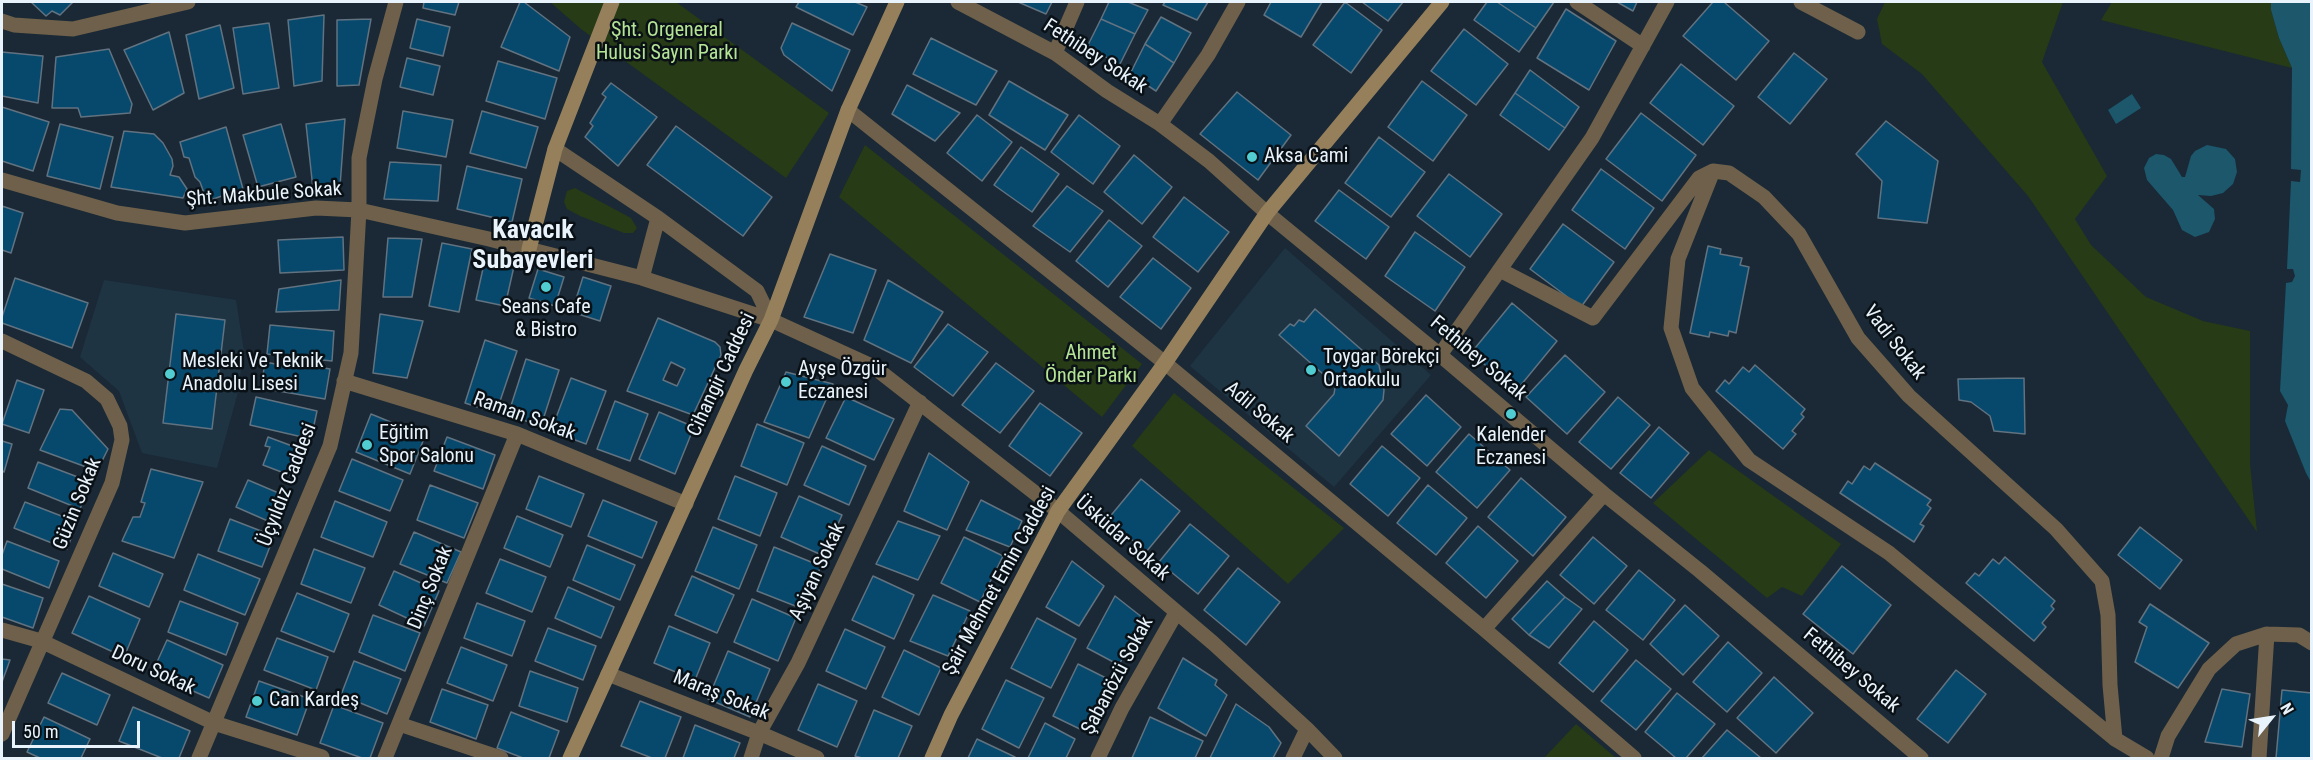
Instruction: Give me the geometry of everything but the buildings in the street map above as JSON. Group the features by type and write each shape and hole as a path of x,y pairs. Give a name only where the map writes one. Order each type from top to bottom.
{"street":[{"path":"2,21 14,25 73,29 188,2"},
{"name":"Üçyıldız Caddesi","path":"199,759 330,446 351,353 359,210 359,158 375,79 396,2"},
{"path":"529,249 555,149 612,2"},
{"name":"Cihangir Caddesi","path":"570,759 746,370 771,321 848,110 897,2"},
{"name":"Fethibey Sokak","path":"958,2 1055,53 1107,91 1160,123 1209,161 1267,213 1604,494 1700,571 1921,759"},
{"path":"1055,53 1077,2"},
{"path":"1160,123 1208,55 1238,2"},
{"name":"Şair Mehmet Emin Caddesi","path":"933,759 951,715 1058,511 1166,363 1267,213 1442,2"},
{"path":"1577,2 1643,46"},
{"path":"1440,355 1592,138 1667,2"},
{"path":"1801,2 1858,32"},
{"name":"Adil Sokak","path":"848,110 1166,363 1484,629 1634,759"},
{"path":"555,149 658,218 757,291 771,321"},
{"path":"1500,270 1593,318 1699,178 1713,171"},
{"path":"1713,171 1678,259 1671,328 1692,388 1749,460 1889,553 2115,739 2141,753 2147,759"},
{"name":"Vadi Sokak","path":"1713,171 1730,173 1764,197 1799,234 1858,338 1909,396 2056,529 2102,581 2108,615 2110,685 2115,739"},
{"name":"Şht. Makbule Sokak","path":"2,180 117,213 185,223 316,208 359,210 642,278 771,321"},
{"path":"642,278 658,218"},
{"name":"Üsküdar Sokak","path":"771,321 874,367 920,402 1058,511 1213,643 1307,729 1335,759"},
{"name":"Güzin Sokak","path":"2,341 86,381 107,399 120,426 122,440 120,457 112,483 2,734"},
{"name":"Raman Sokak","path":"344,381 517,434 686,504"},
{"name":"Aşiyan Sokak","path":"751,759 759,733 798,663 920,402"},
{"name":"Dinç Sokak","path":"385,759 517,434"},
{"path":"1484,629 1604,494"},
{"name":"Şabanözü Sokak","path":"1098,759 1122,708 1176,613"},
{"name":"Doru Sokak","path":"2,630 41,642 214,723 322,758"},
{"path":"2161,759 2168,736 2209,669 2236,644 2267,634 2299,635 2312,643"},
{"path":"2259,759 2267,634"},
{"name":"Maraş Sokak","path":"608,674 759,733 817,759"},
{"path":"399,724 501,759"},
{"path":"1293,759 1307,729"}],"shaded area":[{"path":"2271,2 2311,2 2311,482 2285,421 2288,405 2280,391 2286,283 2292,282 2295,276 2293,269 2287,269 2291,181 2300,182 2301,170 2291,169 2292,68 2279,38"},
{"path":"2132,94 2141,108 2116,124 2108,110"},
{"path":"2207,145 2226,149 2235,159 2237,172 2233,184 2223,193 2211,196 2198,195 2214,209 2215,219 2209,232 2195,237 2182,230 2173,210 2147,180 2144,168 2149,158 2156,154 2164,155 2171,159 2182,177 2185,177 2191,156 2195,151"},
{"name":"Toygar Börekçi Ortaokulu","path":"1285,248 1431,375 1334,487 1190,366"},
{"name":"Mesleki Ve Teknik Anadolu Lisesi","path":"104,280 236,300 244,351 237,396 217,468 142,453 119,391 80,357"}],"green space":[{"name":"Şht. Orgeneral Hulusi Sayın Parkı","path":"550,2 676,2 829,113 786,178 581,29"},
{"path":"1885,2 2063,2 2042,62 2107,176 2075,219 2091,245 2146,297 2203,321 2250,331 2250,464 2257,532 2028,196 1922,74 1882,44 1877,19"},
{"path":"2112,2 2271,2 2279,38 2292,68 2101,20"},
{"name":"Ahmet Önder Parkı","path":"865,145 1142,364 1102,417 839,197"},
{"path":"575,188 631,218 637,228 633,233 624,233 567,209 564,202 567,191"},
{"path":"1174,393 1344,528 1288,584 1132,446"},
{"path":"1709,450 1841,544 1802,596 1782,587 1767,598 1653,503"},
{"path":"1576,724 1616,758 1544,758"}],"place":[{"name":"Aksa Cami","path":"1252,157"},
{"name":"Seans Cafe & Bistro","path":"546,287"},
{"name":"Toygar Börekçi Ortaokulu","path":"1311,370"},
{"name":"Mesleki Ve Teknik Anadolu Lisesi","path":"170,374"},
{"name":"Ayşe Özgür Eczanesi","path":"786,382"},
{"name":"Kalender Eczanesi","path":"1511,414"},
{"name":"Eğitim Spor Salonu","path":"367,445"},
{"name":"Can Kardeş","path":"257,701"}],"district":[{"name":"Kavacık Subayevleri","path":"533,246"}]}
